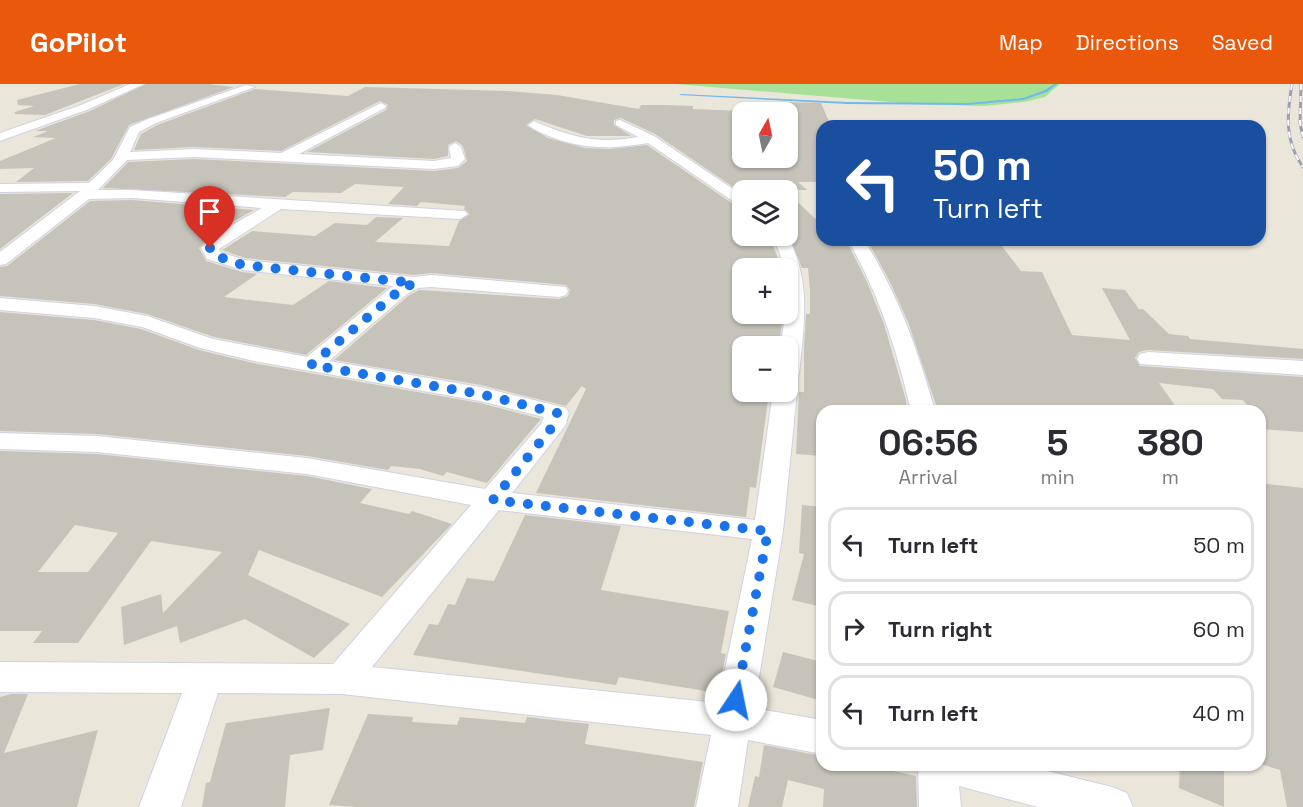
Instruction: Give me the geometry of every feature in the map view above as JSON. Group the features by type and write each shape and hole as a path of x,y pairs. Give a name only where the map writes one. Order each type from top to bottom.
{"street":[{"path":"0,138 140,84"},
{"path":"0,260 20,242 89,191 122,156 134,130 250,87"},
{"path":"283,157 381,106"},
{"path":"620,123 650,139 732,194"},
{"path":"534,125 569,140 594,147 650,139"},
{"path":"122,156 194,153 434,165 453,163 458,159 455,147"},
{"path":"0,188 89,191 460,214"},
{"path":"281,203 220,239 210,248 213,255 243,265 414,283 431,281 559,291"},
{"path":"0,242 20,242"},
{"path":"783,246 794,267 792,336"},
{"path":"860,246 878,275 901,327 921,405"},
{"path":"311,365 400,290 414,283"},
{"path":"0,304 94,312 136,320 207,344 311,365 480,394 557,413 553,426 342,679"},
{"path":"1148,359 1303,368"},
{"path":"717,807 768,531 784,402"},
{"path":"0,441 97,444 307,466 493,500 768,531"},
{"path":"0,677 342,679 732,721 816,736"},
{"path":"160,807 205,679"},
{"path":"938,771 940,807"},
{"path":"973,771 1112,807"}],"green space":[{"path":"676,84 1060,84 1045,97 1024,102 985,106 914,104"}],"building":[{"path":"80,84 124,84 45,115 15,114 15,112 34,106 18,105 17,100"},
{"path":"146,84 207,84 234,87 129,125 111,159 88,181 16,182 34,168 0,169 0,161 56,138 33,137 48,131 35,131 90,111"},
{"path":"365,87 507,91 557,95 639,109 641,105 666,105 732,111 732,168 798,168 798,102 821,103 828,120 816,120 816,182 732,180 732,186 655,134 621,118 614,120 614,125 631,136 587,136 535,119 526,125 548,138 585,148 610,149 647,145 732,203 732,246 773,246 778,258 732,258 732,324 782,324 780,336 732,336 732,402 768,402 756,488 750,487 746,517 536,493 586,389 582,386 566,406 481,385 334,360 408,296 419,290 559,299 568,296 570,290 566,285 431,273 414,275 245,258 222,250 252,231 315,236 335,223 367,225 376,217 403,218 375,242 449,246 459,221 470,214 464,209 465,206 421,202 417,206 388,204 404,187 355,184 341,193 293,192 285,197 103,188 128,162 194,159 434,171 458,168 467,161 463,146 456,141 448,145 448,156 434,159 307,152 386,110 388,105 380,101 281,151 194,147 134,150 141,134 157,125 255,89 348,96"},
{"path":"798,182 807,190 798,190"},
{"path":"73,193 0,249 0,194"},
{"path":"132,200 254,210 213,233 199,248 206,261 257,274 224,297 293,305 329,281 387,288 306,355 214,337 147,314 94,304 0,296 0,267 7,266 90,201"},
{"path":"798,202 816,219 816,246 849,246 884,324 906,400 906,405 816,405 816,456 796,454 799,392 804,392 806,314 810,314 808,268 802,268 793,246 798,246"},
{"path":"870,246 1002,246 1021,271 1042,272 1072,335 1130,340 1102,288 1125,290 1139,309 1143,309 1169,334 1188,336 1190,339 1303,349 1303,359 1148,350 1139,352 1135,358 1140,366 1303,377 1303,432 1266,429 1266,405 1247,405 1243,400 1222,399 1213,389 1159,383 1175,405 936,405 908,322"},
{"path":"0,312 94,320 141,329 199,350 253,363 480,403 541,419 487,483 447,472 443,476 420,469 391,466 388,470 307,456 97,434 0,431"},
{"path":"0,451 97,454 307,476 372,489 360,503 409,514 412,511 452,524 382,597 259,550 248,575 350,624 314,658 245,619 180,643 177,626 124,645 121,607 161,594 163,613 222,552 151,541 78,643 33,643 42,631 0,631","holes":["75,525 118,533 88,572 38,572"]},
{"path":"1266,484 1303,488 1303,807 1287,807 1280,770 1266,766"},
{"path":"802,505 816,506 816,606 792,600 804,554 799,553"},
{"path":"525,515 621,526 601,590 729,611 721,653 726,654 718,693 619,677 616,685 413,655 429,624 438,625 448,604 455,605 467,578 494,581"},
{"path":"783,652 816,660 816,699 773,687"},
{"path":"11,694 28,694 4,753 98,730 77,807 0,807 0,697"},
{"path":"330,708 323,750 290,755 285,807 202,807 206,783 210,782 226,723"},
{"path":"368,714 413,717 412,722 457,725 460,717 525,723 527,717 589,724 585,744 703,762 694,807 356,807 329,805"},
{"path":"764,745 816,755 816,771 893,771 916,776 917,807 823,807 824,789 788,780 782,807 748,807 755,776 759,777"},
{"path":"1180,771 1224,771 1224,807 1179,788"}],"waterway":[{"path":"681,95 847,103 968,104 1023,99 1046,91 1056,84"}],"railway":[{"path":"1292,84 1288,117 1290,137 1303,167"},
{"path":"1301,84 1300,123 1303,137"}],"route":[{"path":"210,248 213,255 243,265 414,283 400,290 311,365 480,394 557,413 553,426 493,500 768,531 736,700"}]}
